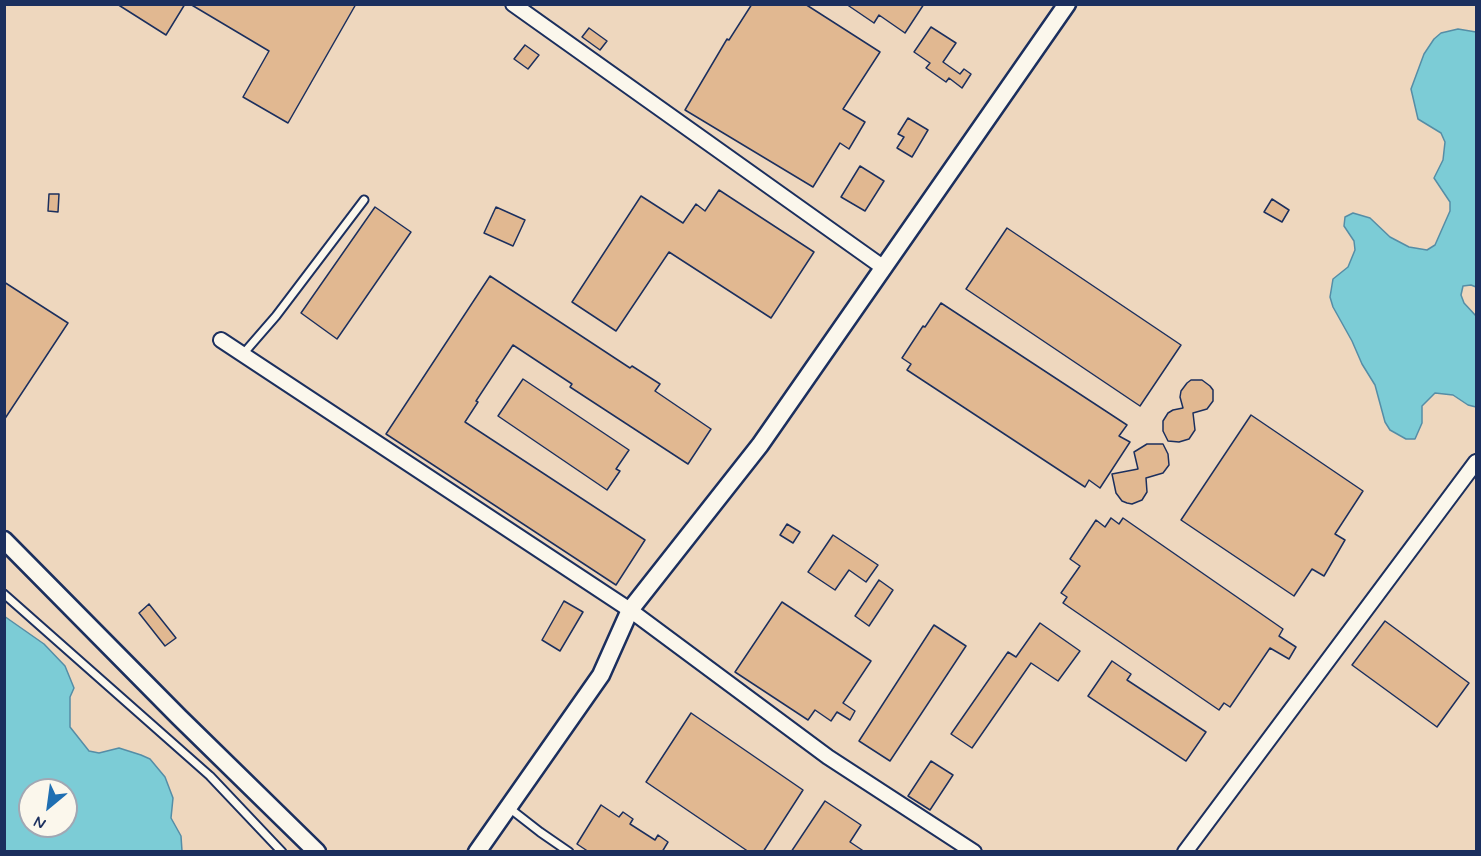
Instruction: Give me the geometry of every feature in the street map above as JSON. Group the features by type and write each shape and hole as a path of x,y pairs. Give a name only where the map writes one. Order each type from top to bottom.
{"street":[{"path":"513,4 884,268"},
{"path":"477,852 601,675 630,610 760,445 1067,4"},
{"path":"221,339 630,610 828,757 974,852"},
{"path":"1185,852 1476,462"},
{"path":"4,540 179,717 317,852"}],"lane":[{"path":"243,354 276,316 364,200"},
{"path":"4,594 210,776 282,852"},
{"path":"508,807 569,852"}],"shaded area":[{"path":"5,5 1476,5 1476,851 5,852"}],"water":[{"path":"1458,29 1476,32 1476,287 1463,286 1461,295 1464,303 1476,316 1476,407 1468,405 1453,395 1435,393 1422,406 1422,423 1415,439 1406,439 1390,430 1385,422 1375,385 1362,364 1330,297 1333,279 1348,267 1355,250 1354,241 1344,226 1345,217 1353,213 1370,218 1390,237 1409,247 1427,250 1435,245 1450,211 1450,202 1434,178 1443,160 1445,142 1441,133 1418,119 1411,89 1424,54 1434,39 1441,33"},
{"path":"4,616 44,644 65,666 74,688 70,697 70,727 89,751 99,753 119,748 141,755 150,759 165,777 173,798 171,818 181,836 182,851 5,851"}],"building":[{"path":"117,4 185,4 166,35"},
{"path":"190,4 356,4 288,123 243,97 269,51"},
{"path":"752,4 805,4 880,52 843,109 865,122 849,149 840,143 813,187 685,110 727,39 729,40"},
{"path":"846,4 924,4 905,33 879,15 874,23"},
{"path":"931,27 956,43 943,62 960,74 964,69 971,74 962,88 949,78 946,82 926,68 930,63 914,52"},
{"path":"589,28 607,41 600,50 582,37"},
{"path":"525,45 539,55 528,69 514,59"},
{"path":"908,118 928,130 912,157 897,148 904,137 898,134"},
{"path":"860,166 884,181 865,211 841,197"},
{"path":"719,190 814,252 771,318 669,252 616,331 572,302 641,196 683,223 696,204 705,211"},
{"path":"49,194 59,194 58,212 48,211"},
{"path":"1272,199 1289,210 1282,222 1264,212"},
{"path":"375,207 411,232 337,339 301,313"},
{"path":"496,207 525,220 513,246 484,233"},
{"path":"1007,228 1181,345 1140,406 966,289"},
{"path":"490,276 630,368 632,366 660,384 655,391 711,429 688,464 570,387 572,384 513,345 476,401 478,402 465,422 645,540 616,585 386,434"},
{"path":"4,282 68,323 4,420"},
{"path":"941,303 1127,425 1119,436 1130,442 1100,488 1089,480 1085,487 907,370 911,364 902,358"},
{"path":"523,379 629,450 616,469 620,471 607,490 498,416"},
{"path":"1191,380 1202,380 1210,386 1213,390 1213,401 1207,409 1193,413 1195,430 1189,439 1179,442 1168,441 1163,431 1163,421 1168,413 1183,408 1181,391"},
{"path":"1251,415 1363,491 1335,534 1345,540 1324,576 1312,569 1294,596 1181,520"},
{"path":"1147,444 1163,444 1168,454 1169,465 1163,473 1146,478 1147,492 1142,500 1132,504 1127,503 1122,501 1116,493 1112,474 1138,469 1134,452"},
{"path":"1111,518 1119,524 1123,518 1283,629 1279,636 1296,647 1289,659 1270,648 1230,707 1224,703 1219,710 1063,603 1067,597 1061,593 1080,566 1070,559 1096,520 1105,527"},
{"path":"787,524 800,532 793,543 780,535"},
{"path":"833,535 878,565 866,582 849,570 835,590 808,572"},
{"path":"879,580 893,590 869,626 855,616"},
{"path":"564,601 583,612 560,651 542,640"},
{"path":"782,602 871,661 843,703 855,711 850,720 837,712 831,721 815,710 808,720 735,672"},
{"path":"149,604 176,638 165,646 139,613"},
{"path":"1385,621 1469,683 1437,727 1352,665"},
{"path":"1040,623 1080,651 1058,681 1031,663 972,748 951,734 1008,652 1016,657"},
{"path":"934,625 966,646 890,761 859,741"},
{"path":"1112,661 1131,674 1127,680 1206,732 1186,761 1088,696"},
{"path":"691,713 803,790 763,852 749,852 646,782"},
{"path":"931,761 953,775 930,810 908,796"},
{"path":"825,801 861,825 850,842 865,852 791,852"},
{"path":"601,805 619,817 623,812 633,819 630,824 655,840 658,835 668,842 662,852 589,852 577,844"}]}
